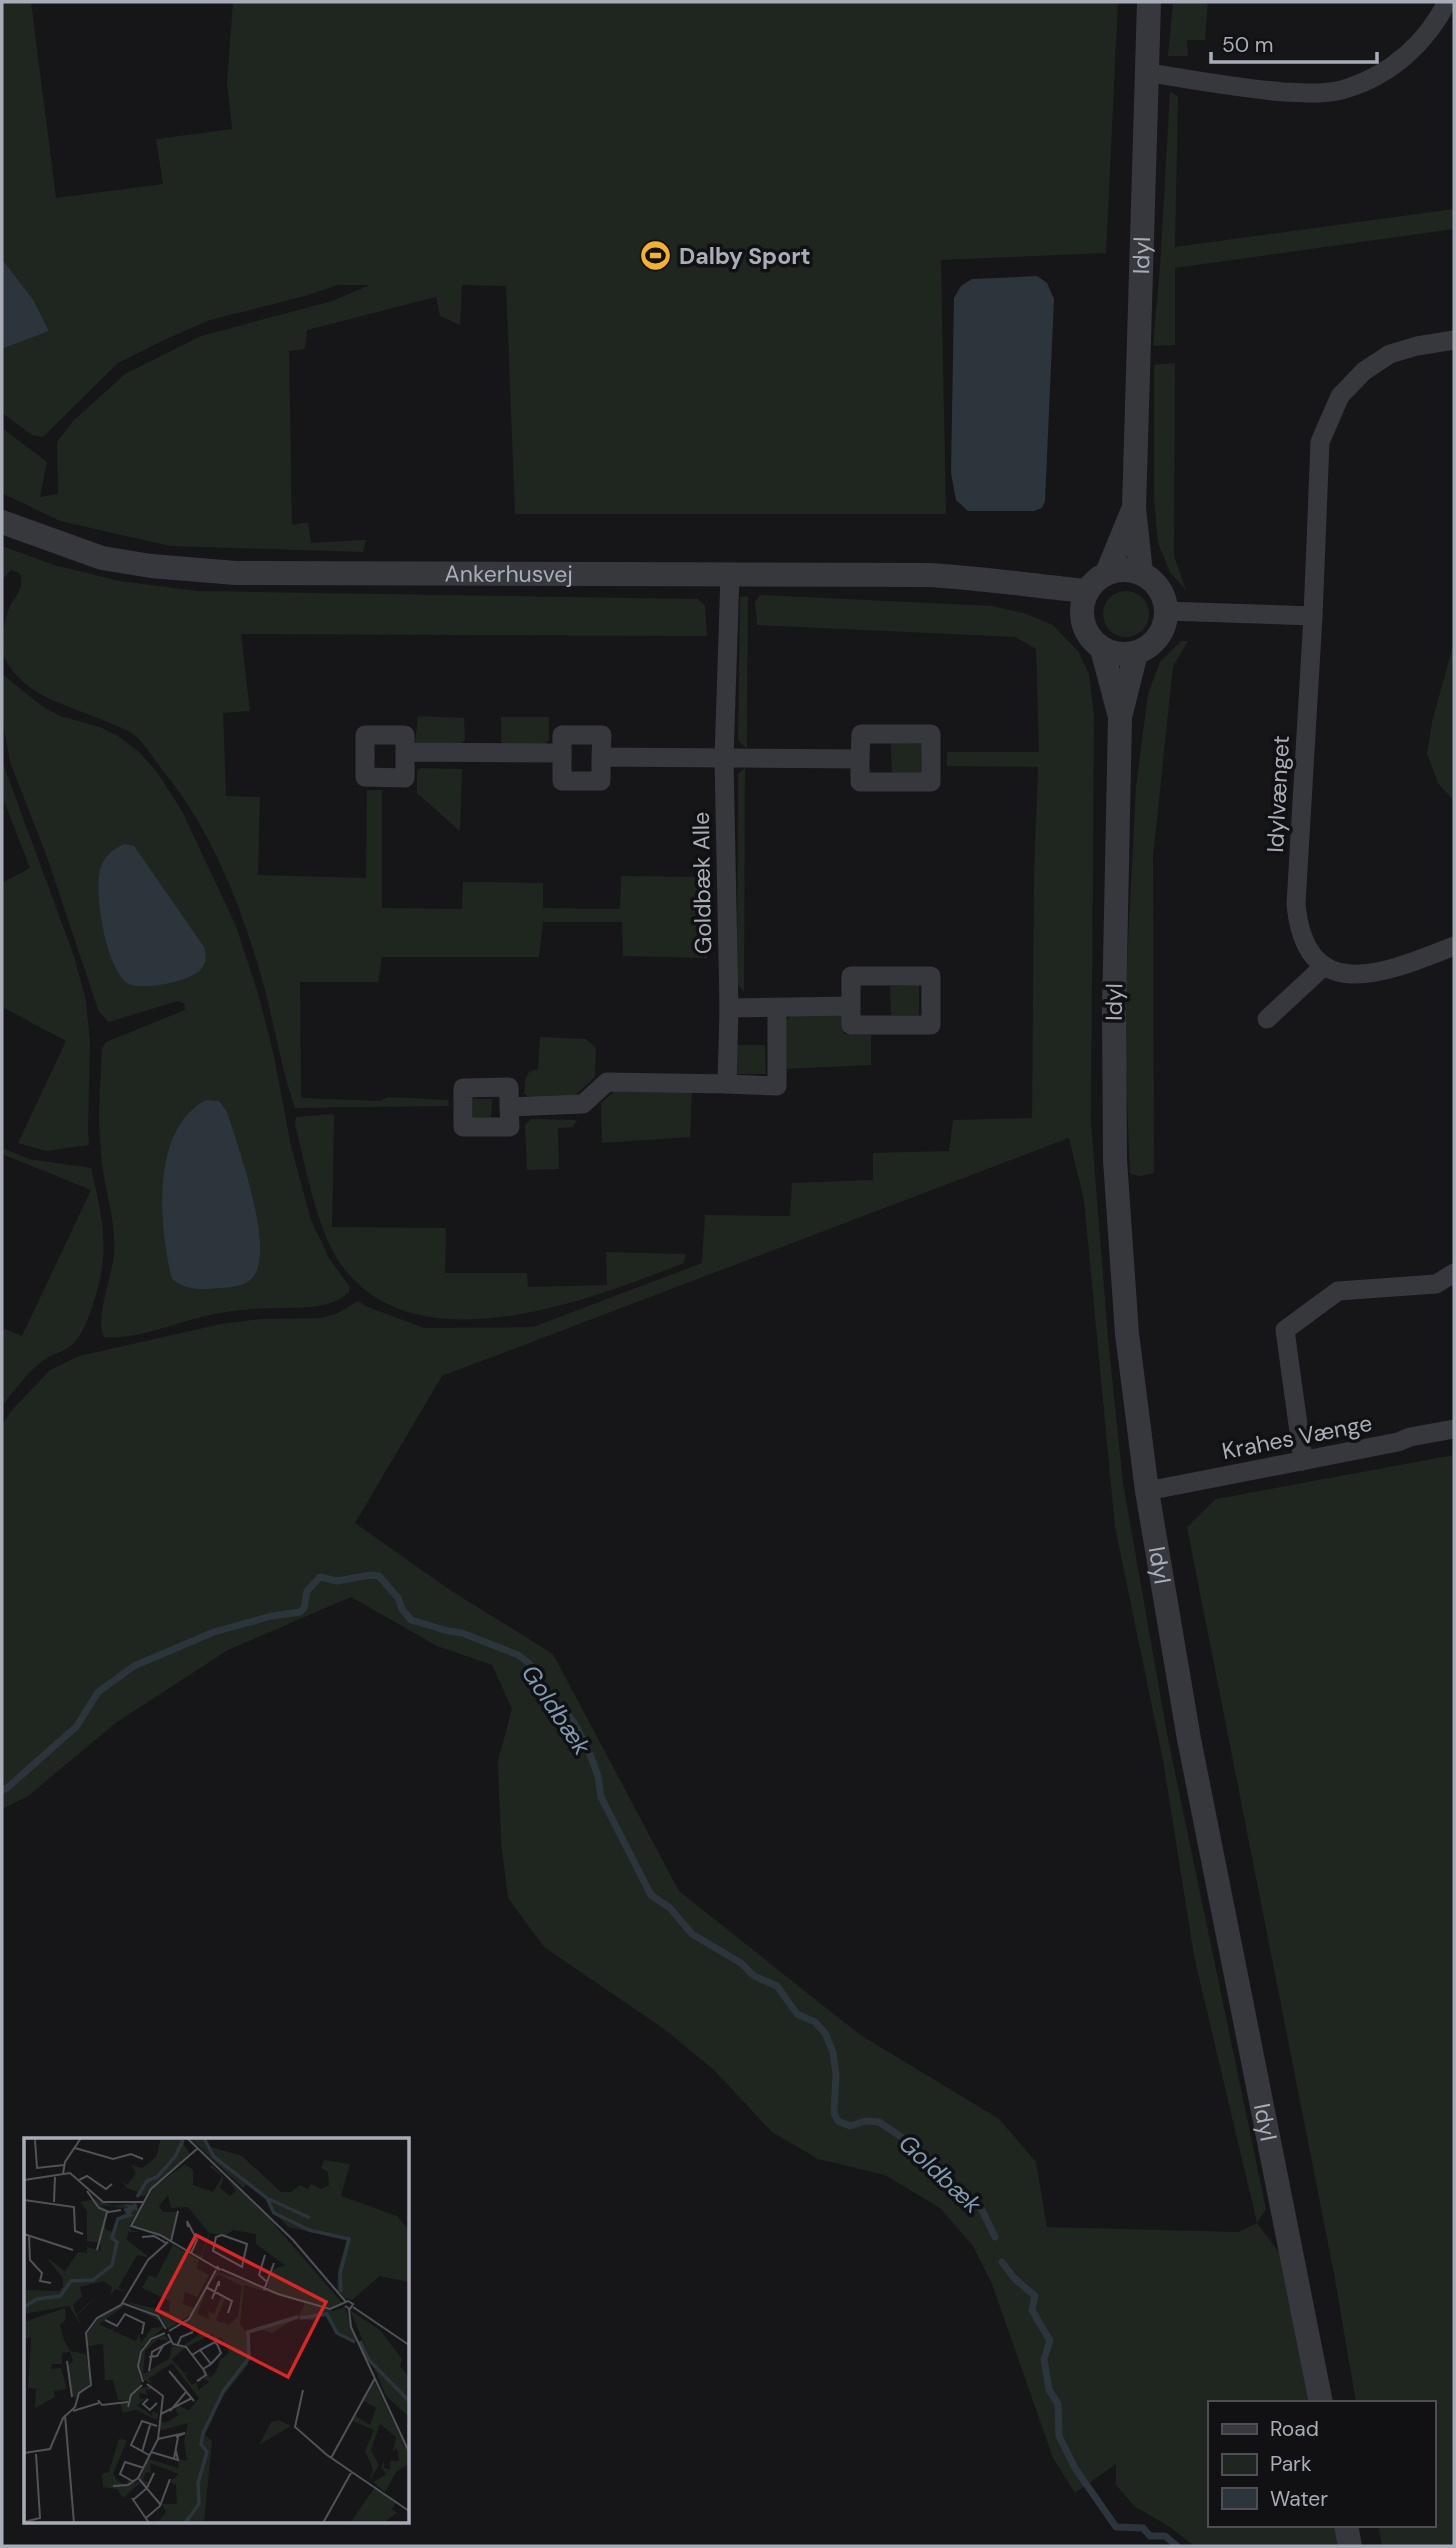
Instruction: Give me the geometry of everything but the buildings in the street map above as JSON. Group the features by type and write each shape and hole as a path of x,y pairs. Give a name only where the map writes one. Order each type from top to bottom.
{"street":[{"name":"Idyl","path":"1140,573 1133,508 1149,2"},
{"path":"1145,72 1232,88 1312,94 1347,89 1388,70 1411,51 1427,35 1447,2"},
{"name":"Idylvænget","path":"1324,966 1307,947 1298,930 1296,904 1320,442 1340,396 1364,371 1390,354 1454,340"},
{"name":"Idyl","path":"1107,573 1133,508"},
{"name":"Ankerhusvej","path":"2,522 102,558 151,566 236,573 929,575 1087,590"},
{"path":"1124,570 1140,573 1154,582 1163,595 1166,611 1164,625 1158,637 1148,647 1136,653 1119,654 1102,649 1087,635 1081,615 1087,590 1107,573 1124,570"},
{"name":"Goldbæk Alle","path":"727,1084 729,1008 724,758 730,574"},
{"name":"Ankerhusvej","path":"1023,585 1081,615"},
{"path":"1166,611 1313,616"},
{"name":"Idyl","path":"1102,649 1121,717"},
{"name":"Idyl","path":"1136,653 1121,717 1114,1011 1115,1160 1127,1334 1147,1491 1189,1740 1321,2401"},
{"path":"562,735 602,735 601,757 601,781 562,781 562,735"},
{"path":"405,752 562,753"},
{"path":"601,757 860,759"},
{"path":"1267,1019 1324,966 1345,974 1368,975 1392,970 1454,946"},
{"path":"851,976 931,976 931,1025 851,1025 851,1006 851,976"},
{"path":"729,1008 851,1006"},
{"path":"509,1107 583,1104 607,1082 776,1086 777,1007"},
{"path":"1303,1461 1285,1330 1338,1291 1436,1284 1454,1273"},
{"name":"Krahes Vænge","path":"1147,1491 1398,1443 1410,1437 1454,1429"},
{"path":"1346,2527 1350,2546"}],"green space":[{"name":"Dalby Sport","path":"2,2 31,2 56,198 163,184 156,139 232,129 227,82 233,2 1118,2 1106,253 941,260 946,514 515,514 506,286 462,285 460,325 440,316 436,297 307,330 305,349 289,351 292,525 308,522 311,543 366,540 363,552 170,546 60,521 2,493 2,428 47,462 40,497 58,494 57,442 73,421 125,374 201,336 332,301 370,285 338,285 210,320 162,341 118,363 43,437 32,435 2,413 2,349 49,331 34,301 2,259"},
{"path":"1173,2 1208,2 1205,40 1187,40 1188,56 1168,56"},
{"path":"1170,92 1178,96 1175,247 1454,209 1454,229 1175,268 1175,345 1153,346"},
{"path":"1175,363 1174,556 1186,590 1170,572 1158,543 1154,498 1154,365"},
{"path":"2,546 54,565 119,581 197,591 698,599 705,606 707,636 241,634 250,711 223,713 226,796 260,797 258,875 366,878 367,790 382,790 382,908 462,909 463,882 543,883 543,908 620,909 621,876 705,877 707,958 623,956 622,922 543,922 539,957 382,957 378,982 300,982 301,1098 380,1101 388,1097 448,1100 449,1106 295,1108 265,990 247,932 225,875 198,821 145,746 133,734 38,692 13,671 4,657 6,618 19,590 21,578 19,573 11,570 2,580"},
{"path":"1126,591 1142,598 1149,614 1142,630 1126,637 1110,630 1103,614 1110,598"},
{"path":"760,595 992,606 1027,614 1053,625 1078,651 1089,674 1094,715 1091,1123 1108,1338 1123,1483 1168,1739 1266,2209 1257,2223 1282,2260 1310,2401 1208,2401 1208,2527 1335,2527 1340,2546 1194,2546 1170,2527 1134,2506 1116,2485 1116,2464 1075,2493 1053,2458 992,2284 973,2246 940,2208 885,2175 818,2159 772,2132 714,2070 664,2029 544,1947 508,1898 501,1842 498,1761 512,1709 492,1665 437,1646 351,1597 228,1650 117,1722 28,1796 2,1809 2,1425 12,1410 50,1370 79,1356 221,1324 260,1319 321,1318 336,1314 358,1301 424,1328 533,1327 702,1263 705,1215 790,1216 792,1183 873,1180 873,1153 949,1151 953,1120 1032,1118 1034,876 1038,767 947,766 947,752 1039,752 1036,649 1015,637 757,625 755,602","holes":["1069,1138 1084,1200 1115,1527 1163,1760 1194,1956 1257,2223 1238,2232 1047,2227 1036,2162 999,2119 859,2034 679,1891 553,1654 450,1590 355,1523 442,1376"]},
{"path":"748,596 747,749 738,740 740,597"},
{"path":"1181,641 1188,641 1173,666 1153,857 1154,1173 1141,1176 1130,1174 1124,1022 1136,787 1148,694 1160,662"},
{"path":"1454,642 1454,801 1438,783 1427,754 1432,722"},
{"path":"2,674 42,706 60,716 100,727 118,736 139,752 157,772 182,811 236,926 273,1051 291,1146 311,1220 329,1258 349,1286 349,1292 342,1298 318,1306 219,1313 140,1334 104,1337 101,1319 113,1262 114,1241 100,1148 102,1048 106,1042 185,1010 184,1003 178,1001 109,1022 99,1012 47,857 10,762 2,717"},
{"path":"418,716 464,718 465,740 456,747 419,747 415,742"},
{"path":"501,717 549,717 549,740 542,747 508,747 501,742"},
{"path":"891,743 922,744 921,775 892,775"},
{"path":"2,761 74,956 86,1001 90,1042 89,1145 46,1151 18,1143 66,1041 2,1007 2,883 30,868 2,796"},
{"path":"745,768 744,992 737,983 738,774"},
{"path":"462,769 460,831 417,793 417,770"},
{"path":"919,985 919,1015 891,1015 890,986"},
{"path":"839,1013 845,1017 844,1034 871,1035 871,1065 783,1069 786,1021 793,1014"},
{"path":"540,1037 586,1039 596,1048 595,1077 571,1099 532,1098 524,1094 525,1080 529,1072 538,1069"},
{"path":"736,1045 765,1045 766,1074 736,1074"},
{"path":"615,1091 692,1092 690,1137 602,1143 601,1103"},
{"path":"473,1099 492,1099 491,1119 473,1119"},
{"path":"332,1114 332,1227 446,1228 445,1273 527,1273 528,1287 607,1285 606,1252 686,1254 684,1263 603,1293 509,1316 462,1319 418,1314 378,1299 345,1270 335,1255 308,1180 295,1125 296,1117"},
{"path":"531,1119 577,1120 573,1127 558,1128 559,1169 527,1170 525,1125"},
{"path":"2,1148 29,1159 91,1168 102,1223 103,1256 97,1290 80,1335 69,1347 36,1367 2,1406 2,1328 22,1336 91,1190 2,1154"},
{"path":"1454,1455 1454,2546 1382,2546 1378,2527 1435,2527 1435,2401 1356,2401 1335,2279 1187,1527 1216,1499"}],"water":[{"path":"2,259 34,301 49,331 2,349"},
{"path":"1037,276 1047,283 1054,299 1045,501 1042,508 1034,511 968,511 956,500 951,473 954,298 961,286 972,279"},
{"path":"124,844 134,846 204,947 205,963 197,973 178,981 154,986 127,983 120,975 103,930 99,881 101,865 106,857"},
{"path":"206,1100 219,1101 227,1112 252,1194 260,1241 259,1260 252,1278 232,1287 202,1289 184,1286 172,1279 162,1208 167,1156 175,1133 188,1114"}],"waterway":[{"name":"Goldbæk","path":"2,1791 77,1726 98,1692 134,1666 214,1632 272,1616 300,1612 304,1608 307,1591 320,1577 337,1581 379,1576 398,1598 402,1609 411,1620 462,1633 518,1655 529,1663 549,1697 564,1709 575,1724 598,1776 601,1797 651,1895 670,1908 692,1934 741,1963 754,1976 777,1986 797,2014 815,2022 825,2033 833,2052 836,2074 834,2113 838,2121 850,2126 866,2121 879,2122 918,2148 931,2160 951,2189 980,2206 995,2237"},
{"name":"Goldbæk","path":"1002,2262 1014,2278 1035,2296 1032,2310 1050,2341 1044,2359 1049,2390 1058,2404 1059,2436 1075,2468 1116,2527 1143,2528 1150,2536 1165,2536 1177,2546"}],"place":[{"name":"Dalby Sport","path":"656,256"}]}
